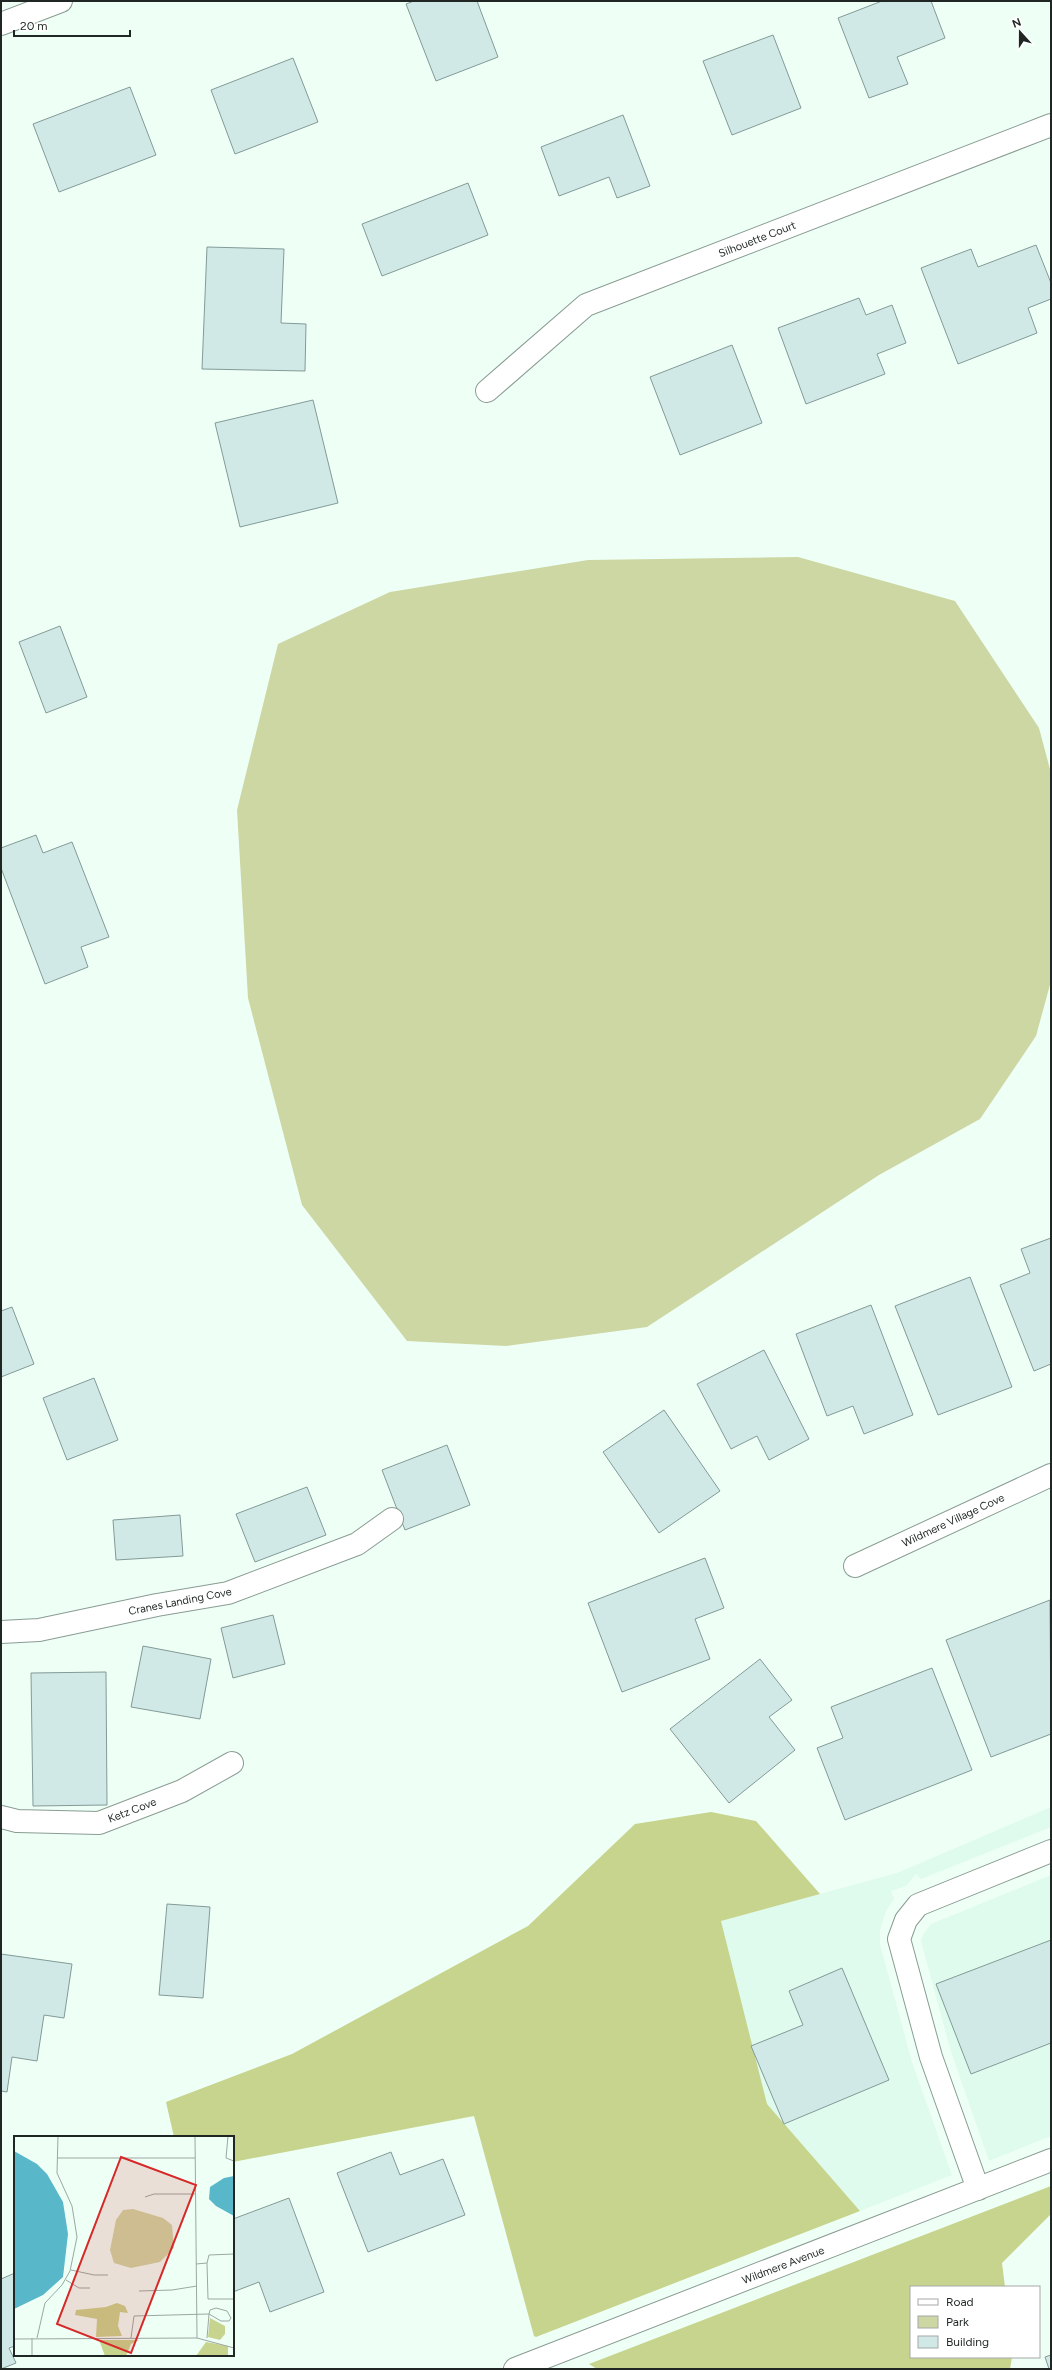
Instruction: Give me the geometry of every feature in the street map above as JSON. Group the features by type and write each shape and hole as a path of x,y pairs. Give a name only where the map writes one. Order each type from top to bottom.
{"street":[{"path":"1,24 61,1"},
{"name":"Silhouette Court","path":"487,391 586,305 1051,125"},
{"name":"Wildmere Village Cove","path":"855,1566 1051,1475"},
{"name":"Cranes Landing Cove","path":"1,1632 39,1630 157,1605 228,1593 357,1544 392,1519"},
{"name":"Ketz Cove","path":"1,1817 17,1821 99,1823 182,1791 232,1763"},
{"path":"978,2189 931,2057 899,1939 906,1920 918,1905 1051,1851"},
{"name":"Wildmere Avenue","path":"515,2369 1051,2160"}],"shaded area":[{"path":"1051,1807 1051,1827 921,1879 916,1874 906,1886 891,1891 894,1899 886,1911 880,1930 880,1944 912,2062 952,2175 860,2211 767,2104 721,1921 897,1873"},
{"path":"1051,1875 1051,2136 989,2161 951,2052 921,1941 924,1933 931,1924"}],"green space":[{"path":"798,557 955,601 1039,728 1051,773 1051,981 1036,1036 980,1119 879,1175 647,1327 506,1346 407,1341 302,1205 248,998 237,810 278,644 390,592 588,560"},
{"path":"711,1812 756,1821 820,1894 721,1921 767,2104 860,2211 536,2337 534,2336 474,2116 234,2162 234,2136 174,2136 166,2102 292,2054 528,1926 635,1824"},
{"path":"1051,2186 1051,2214 1002,2263 1005,2286 910,2286 910,2358 1012,2358 1010,2369 597,2369 589,2364"}],"building":[{"path":"414,1 477,1 498,57 436,81 406,4"},
{"path":"882,1 931,1 945,38 897,57 908,84 869,98 838,18"},
{"path":"773,35 801,108 732,135 703,61"},
{"path":"293,58 318,122 235,154 211,90"},
{"path":"130,87 156,155 59,192 33,124"},
{"path":"623,115 650,186 617,198 609,177 559,196 541,147"},
{"path":"468,183 488,235 382,276 362,224"},
{"path":"1036,245 1051,283 1051,299 1028,308 1037,333 958,364 921,268 971,249 978,267"},
{"path":"207,247 284,249 281,323 306,324 305,371 202,369"},
{"path":"859,298 866,315 892,305 906,343 877,354 885,374 806,404 778,328"},
{"path":"732,345 762,423 680,455 650,377"},
{"path":"313,400 338,503 240,527 215,423"},
{"path":"60,626 87,697 46,713 19,642"},
{"path":"36,835 43,853 72,842 109,937 81,947 88,967 45,984 1,868 1,848"},
{"path":"1051,1238 1051,1364 1034,1371 1000,1285 1030,1273 1021,1249"},
{"path":"970,1277 1012,1387 938,1415 895,1306"},
{"path":"871,1305 913,1415 864,1434 853,1406 827,1416 796,1334"},
{"path":"12,1307 34,1364 1,1377 1,1311"},
{"path":"764,1350 809,1439 769,1460 757,1436 731,1449 697,1384"},
{"path":"94,1378 118,1440 67,1460 43,1398"},
{"path":"664,1410 720,1491 659,1533 603,1452"},
{"path":"447,1445 470,1505 405,1530 382,1470"},
{"path":"307,1487 326,1535 255,1562 236,1514"},
{"path":"180,1515 183,1556 116,1560 113,1520"},
{"path":"705,1558 724,1608 695,1619 710,1659 622,1692 588,1603"},
{"path":"1050,1600 1051,1734 991,1757 946,1640"},
{"path":"273,1615 285,1664 233,1678 221,1628"},
{"path":"143,1646 211,1659 200,1719 131,1707"},
{"path":"760,1659 792,1700 769,1717 795,1750 729,1803 670,1729"},
{"path":"932,1668 972,1770 845,1820 817,1748 843,1738 831,1707"},
{"path":"106,1672 107,1805 33,1806 31,1673"},
{"path":"167,1904 210,1907 203,1998 159,1995"},
{"path":"1051,1940 1051,2043 971,2074 936,1984"},
{"path":"1,1954 72,1964 64,2018 44,2015 37,2061 12,2057 7,2092 1,2091"},
{"path":"842,1968 889,2080 784,2124 751,2046 803,2025 789,1991"},
{"path":"391,2152 400,2175 443,2159 465,2215 368,2252 337,2173"},
{"path":"289,2198 324,2292 270,2312 259,2282 234,2292 234,2219"},
{"path":"14,2273 14,2346 9,2348 16,2363 1,2369 1,2279"},
{"path":"1051,2355 1051,2369 1049,2369 1045,2357"}]}
